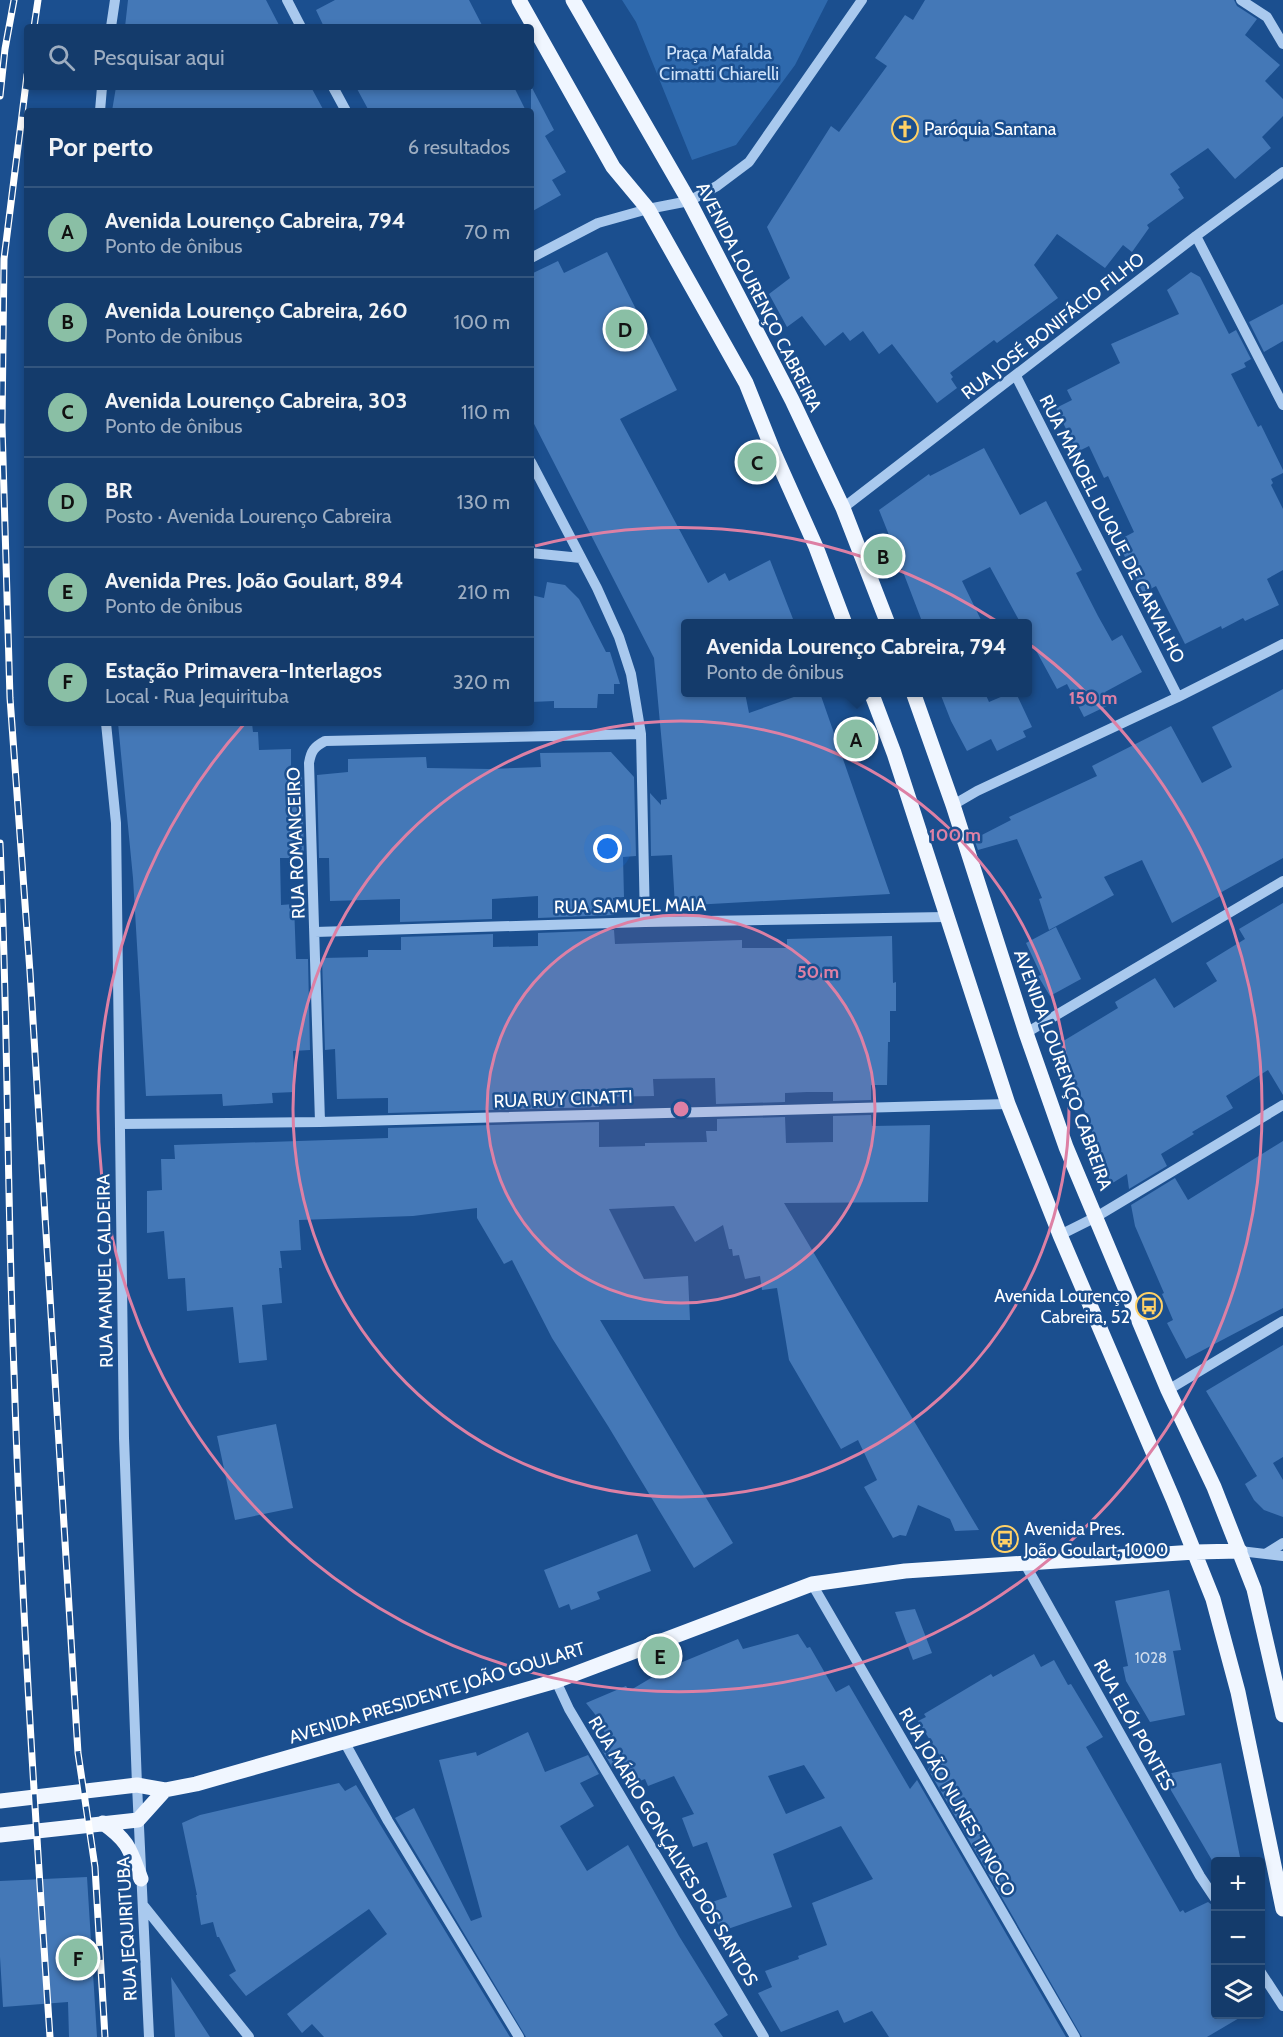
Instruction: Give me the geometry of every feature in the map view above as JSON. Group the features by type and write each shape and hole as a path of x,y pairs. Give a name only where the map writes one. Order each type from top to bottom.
{"main road":[{"path":"519,0 533,24"},
{"name":"AVENIDA LOURENÇO CABREIRA","path":"573,0 688,201 792,400 843,508 886,619"},
{"path":"534,27 613,167 648,209 746,383 816,547 843,619"},
{"path":"873,697 894,753 1008,1104 1060,1235 1213,1599 1237,1687 1283,1909"},
{"name":"AVENIDA LOURENÇO CABREIRA","path":"914,697 953,805 1026,1033 1066,1147 1168,1389 1214,1487 1254,1589 1283,1715"},
{"name":"AVENIDA PRESIDENTE JOÃO GOULART","path":"0,1801 137,1785 165,1790 196,1784 556,1681 812,1584 905,1570 1240,1551"},
{"path":"0,1835 138,1820 165,1790"},
{"path":"103,1823 116,1832 129,1846 141,1879"}],"street":[{"path":"112,24 116,0"},
{"path":"287,0 299,24"},
{"path":"534,256 598,223 688,201 717,186 749,162 862,0"},
{"path":"1241,0 1267,17 1283,44"},
{"path":"100,108 102,90"},
{"path":"335,90 344,108"},
{"name":"RUA JOSÉ BONIFÁCIO FILHO","path":"843,508 1196,236 1283,172"},
{"path":"1196,236 1283,405"},
{"name":"RUA MANOEL DUQUE DE CARVALHO","path":"1016,376 1178,697"},
{"path":"534,468 619,636 631,674 641,734 645,922"},
{"path":"534,553 581,558"},
{"path":"953,805 977,791 1178,697 1283,644"},
{"name":"RUA MANUEL CALDEIRA","path":"106,726 116,823 124,1438 138,1820"},
{"name":"RUA ROMANCEIRO","path":"320,1122 309,763 311,753 316,746 325,741 641,734"},
{"path":"1026,1033 1283,881"},
{"name":"RUA SAMUEL MAIA","path":"315,932 645,922 946,917"},
{"name":"RUA RUY CINATTI","path":"120,1124 320,1122 1008,1104"},
{"path":"1060,1235 1096,1217 1283,1105"},
{"path":"1168,1389 1283,1321"},
{"path":"1267,1553 1283,1543"},
{"name":"AVENIDA PRESIDENTE JOÃO GOULART","path":"1240,1551 1283,1556"},
{"name":"RUA ELÓI PONTES","path":"1026,1564 1211,1893"},
{"name":"RUA JOÃO NUNES TINOCO","path":"812,1584 1075,2037"},
{"name":"RUA MÁRIO GONÇALVES DOS SANTOS","path":"556,1681 569,1709 764,2037"},
{"path":"345,1743 388,1821 519,2037"},
{"name":"RUA JEQUIRITUBA","path":"138,1820 150,2037"},
{"path":"143,1905 249,2037"},
{"path":"1265,1979 1283,2006"}],"green space":[{"name":"Praça Mafalda Cimatti Chiarelli","path":"622,0 828,0 795,65 736,145 692,160 636,22"}],"building":[{"path":"128,0 266,0 278,24 125,24"},
{"path":"335,0 469,0 481,24 323,24 316,10"},
{"path":"925,0 1234,0 1237,6 1257,19 1245,35 1280,65 1265,81 1283,99 1283,116 1262,137 1271,148 1235,179 1208,148 1170,174 1184,198 1147,225 1149,228 1132,252 1123,245 1105,268 1057,234 1034,265 1058,298 997,343 994,340 950,373 957,388 937,403 892,344 879,354 863,331 850,341 843,332 825,346 802,316 787,327 769,294 790,278 767,227 831,126 839,132 887,66 875,58 905,15 913,20"},
{"path":"116,90 313,90 322,108 112,108"},
{"path":"358,90 516,90 524,108 367,108"},
{"path":"531,90 533,90 554,130 545,136 566,172 552,180 561,195 534,210 534,108 531,108"},
{"path":"607,252 677,390 620,419 708,583 725,573 729,581 770,560 793,619 681,619 681,697 746,697 749,713 794,697 821,697 890,894 675,906 672,855 651,856 650,793 661,805 661,800 667,799 654,658 534,424 534,273 558,261 564,273"},
{"path":"1191,272 1200,277 1229,334 1236,330 1251,359 1244,363 1246,367 1231,374 1258,427 1261,425 1283,470 1283,473 1271,479 1273,483 1271,485 1283,509 1283,570 1267,579 1279,605 1245,621 1243,618 1222,629 1221,626 1185,644 1156,586 1143,593 1117,541 1134,532 1108,476 1104,478 1089,446 1077,452 1056,408 1072,400 1067,390 1120,363 1111,344 1179,314 1167,290"},
{"path":"1283,304 1283,341 1264,352 1249,322"},
{"path":"984,448 1020,515 1046,501 1082,570 1076,573 1112,641 1122,635 1142,672 1105,692 1111,704 1084,717 1067,684 1057,689 1032,643 1032,619 1018,619 990,567 962,581 981,619 921,619 879,510 929,474 930,476"},
{"path":"547,582 565,585 579,599 606,652 610,652 620,684 614,684 614,694 598,694 597,708 554,708 554,701 534,702 534,596 544,598"},
{"path":"1283,689 1283,858 1172,923 1142,860 1104,877 1114,895 1049,930 1039,899 1042,898 1017,839 978,850 974,839 1011,820 1009,817 1097,776 1092,766 1171,726 1202,783 1232,767 1212,727"},
{"path":"942,697 987,697 989,702 1001,697 1018,697 1032,727 1023,731 1026,737 997,751 991,739 967,751"},
{"path":"118,726 252,726 253,732 258,732 259,750 291,749 291,777 302,776 304,858 280,858 281,905 294,904 296,959 308,959 310,1050 293,1051 295,1092 272,1093 273,1103 223,1106 222,1094 146,1096 133,878"},
{"path":"611,752 634,777 636,856 623,857 624,897 613,898 614,915 538,918 538,896 492,899 492,919 400,922 400,899 330,901 329,858 319,858 317,775 348,772 348,759 426,757 427,768 489,769 541,767 540,753"},
{"path":"1283,903 1283,1095 1268,1070 1226,1096 1233,1108 1192,1132 1194,1134 1161,1154 1167,1166 1129,1189 1127,1174 1111,1184 1060,1043 1118,1008 1115,1002 1155,978 1174,1008 1217,981 1206,963 1245,939 1239,929"},
{"path":"1056,927 1081,979 1050,996 1038,976 1041,975 1026,943"},
{"path":"614,930 615,944 742,940 742,948 787,948 787,939 892,936 896,1011 890,1011 887,1085 871,1085 871,1100 833,1101 833,1092 807,1092 785,1093 785,1102 716,1104 715,1078 653,1079 654,1096 599,1097 599,1107 388,1113 388,1098 337,1099 335,1049 325,1050 322,958 368,957 368,950 401,950 401,937 493,934 493,947 538,946 538,933"},
{"path":"871,1115 872,1126 930,1125 928,1202 784,1203 979,1530 955,1531 950,1519 918,1505 906,1536 900,1535 893,1538 864,1487 877,1480 858,1440 841,1449 789,1360 777,1288 762,1290 760,1276 745,1279 739,1255 733,1256 732,1249 729,1249 723,1225 695,1242 674,1206 609,1209 644,1279 688,1276 690,1320 600,1320 733,1543 694,1568 552,1338 512,1260 504,1264 477,1218 477,1208 413,1216 299,1220 301,1250 280,1251 282,1303 262,1305 267,1360 239,1363 233,1307 187,1311 185,1278 168,1279 164,1231 147,1233 147,1191 162,1190 161,1159 175,1159 174,1145 388,1138 388,1128 599,1122 599,1147 645,1146 645,1143 707,1142 706,1131 717,1131 717,1119 785,1117 786,1143 833,1142 833,1116"},
{"path":"1283,1141 1283,1308 1186,1359 1167,1323 1173,1320 1135,1226 1131,1205 1175,1178 1188,1200"},
{"path":"1283,1345 1283,1457 1273,1463 1283,1480 1283,1517 1264,1510 1254,1500 1245,1484 1257,1476 1206,1391"},
{"path":"276,1424 293,1508 235,1520 217,1436"},
{"path":"637,1534 651,1571 597,1592 600,1599 571,1610 569,1604 559,1608 544,1570"},
{"path":"1169,1590 1181,1650 1173,1651 1185,1715 1150,1722 1126,1681 1123,1667 1128,1666 1115,1601"},
{"path":"915,1609 932,1653 913,1660 895,1612"},
{"path":"798,1634 807,1648 810,1647 836,1692 849,1685 910,1789 917,1780 1066,2037 889,2037 872,2011 844,2023 838,2010 781,2032 758,1993 772,1987 765,1971 799,1959 798,1956 827,1945 812,1903 873,1879 841,1826 773,1854 792,1907 722,1931 706,1904 727,1897 707,1842 693,1847 682,1818 694,1814 674,1776 648,1786 645,1779 635,1783 622,1762 612,1767 602,1750 613,1746 603,1730 606,1728 586,1703 626,1686 629,1691 668,1668 738,1639 743,1649","holes":["804,1765 825,1798 786,1814 768,1776"]},
{"path":"1034,1654 1041,1667 1054,1660 1103,1737 1086,1747 1180,1912 1183,1910 1185,1913 1208,1902 1211,1904 1211,2019 1238,2019 1207,2037 1082,2037 928,1769 940,1756 918,1721 926,1717 924,1714 991,1674 993,1677"},
{"path":"528,1732 545,1772 588,1755 599,1774 580,1783 594,1806 560,1826 587,1871 628,1845 679,1936 728,2015 714,2024 723,2037 526,2037 395,1818 414,1808 471,1921 482,1917 439,1760 476,1752 477,1756"},
{"path":"1221,1763 1240,1857 1211,1859 1162,1775"},
{"path":"339,1783 345,1791 356,1785 510,2037 324,2037 312,2024 302,2033 287,2014 387,1934 369,1909 246,1996 229,1975 236,1971 217,1937 213,1922 201,1925 182,1823 200,1815"},
{"path":"87,1877 97,2037 69,2037 68,2002 3,2007 0,1957 0,1881"},
{"path":"171,1977 210,2037 175,2037"}],"railway":[{"path":"0,96 5,49 14,0"},
{"path":"34,24 38,0"},
{"path":"25,90 4,259 2,425 10,698 30,972 78,1753 95,1867 105,2037"},
{"path":"0,843 20,1538 50,2037"}],"place":[{"name":"Paróquia Santana","path":"905,129"},
{"name":"BR","path":"625,329"},
{"name":"Avenida Lourenço Cabreira, 303","path":"757,462"},
{"name":"Avenida Lourenço Cabreira, 260","path":"883,556"},
{"name":"Avenida Lourenço Cabreira, 794","path":"856,739"},
{"name":"Avenida Lourenço Cabreira, 52","path":"1149,1306"},
{"name":"Avenida Pres. João Goulart, 1000","path":"1005,1539"},
{"name":"Avenida Pres. João Goulart, 894","path":"660,1656"},
{"name":"Estação Primavera-Interlagos","path":"78,1958"}]}
